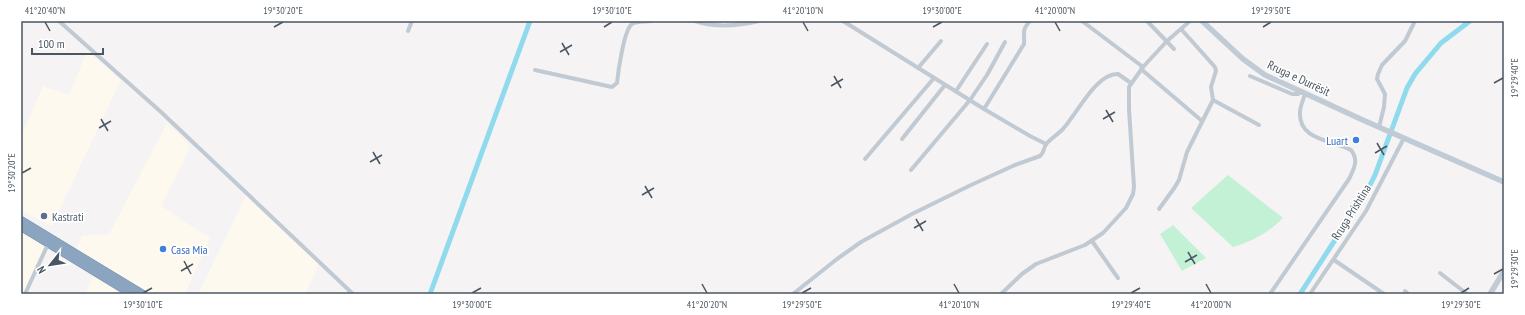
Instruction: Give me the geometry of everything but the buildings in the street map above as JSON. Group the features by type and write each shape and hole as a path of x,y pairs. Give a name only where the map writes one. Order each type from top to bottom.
{"highway":[{"path":"21,220 142,294"},
{"path":"21,227 131,294"}],"main road":[{"name":"Rruga e Durrësit","path":"1202,21 1242,59 1253,67 1284,84 1504,182"},
{"path":"1490,294 1504,271"}],"street":[{"path":"59,21 161,112 354,294"},
{"path":"408,31 412,21"},
{"path":"535,70 612,86 617,83 628,28 633,23 651,21"},
{"path":"695,21 715,26 759,21"},
{"path":"843,21 984,109 1046,144"},
{"path":"984,109 1024,44 1023,32 1030,21"},
{"path":"1082,21 1142,68 1202,121"},
{"path":"1146,21 1174,49"},
{"path":"1001,294 1025,271 1036,264 1092,241 1103,233 1126,208 1133,194 1134,175 1129,87 1142,68 1167,41 1190,21"},
{"path":"1380,128 1385,94 1377,80 1378,74 1382,65 1405,41 1415,21"},
{"path":"1159,209 1175,188 1179,180 1187,152 1213,100 1211,88 1216,67 1181,29"},
{"path":"918,68 941,41"},
{"path":"911,170 970,100 1005,42"},
{"path":"956,92 986,44"},
{"path":"793,294 861,242 912,214 971,185 1015,165 1035,159 1043,154 1046,144 1063,129 1097,84 1106,76 1118,74 1131,83"},
{"path":"1250,76 1292,94 1304,93 1300,110 1300,120 1303,128 1310,135 1351,150 1354,154 1355,163 1349,179 1270,294"},
{"path":"865,159 934,78"},
{"path":"902,139 945,85"},
{"path":"1213,100 1259,125"},
{"name":"Rruga Prishtina","path":"1310,294 1366,211 1402,137"},
{"path":"1092,241 1118,278"},
{"path":"25,294 48,244"},
{"path":"1334,260 1384,294"},
{"path":"1440,273 1467,294"}],"shaded area":[{"path":"87,51 121,80 52,226 21,211 21,136 43,86 69,95"},
{"path":"167,123 191,146 161,206 210,238 185,294 149,294 75,250 82,236 109,234"},
{"path":"246,196 319,264 305,294 198,294"},
{"path":"21,230 46,245 23,294 21,294"},
{"path":"93,276 126,294 85,294"}],"green space":[{"path":"1228,175 1283,218 1260,236 1233,247 1191,208"},
{"path":"1173,225 1206,258 1182,271 1160,234"}],"waterway":[{"path":"430,294 530,21"},
{"path":"1300,294 1368,189 1375,175 1407,88 1415,74 1441,43 1470,21"}],"place":[{"name":"Luart","path":"1356,140"},
{"name":"Kastrati","path":"44,216"},
{"name":"Casa Mia","path":"163,249"}]}
